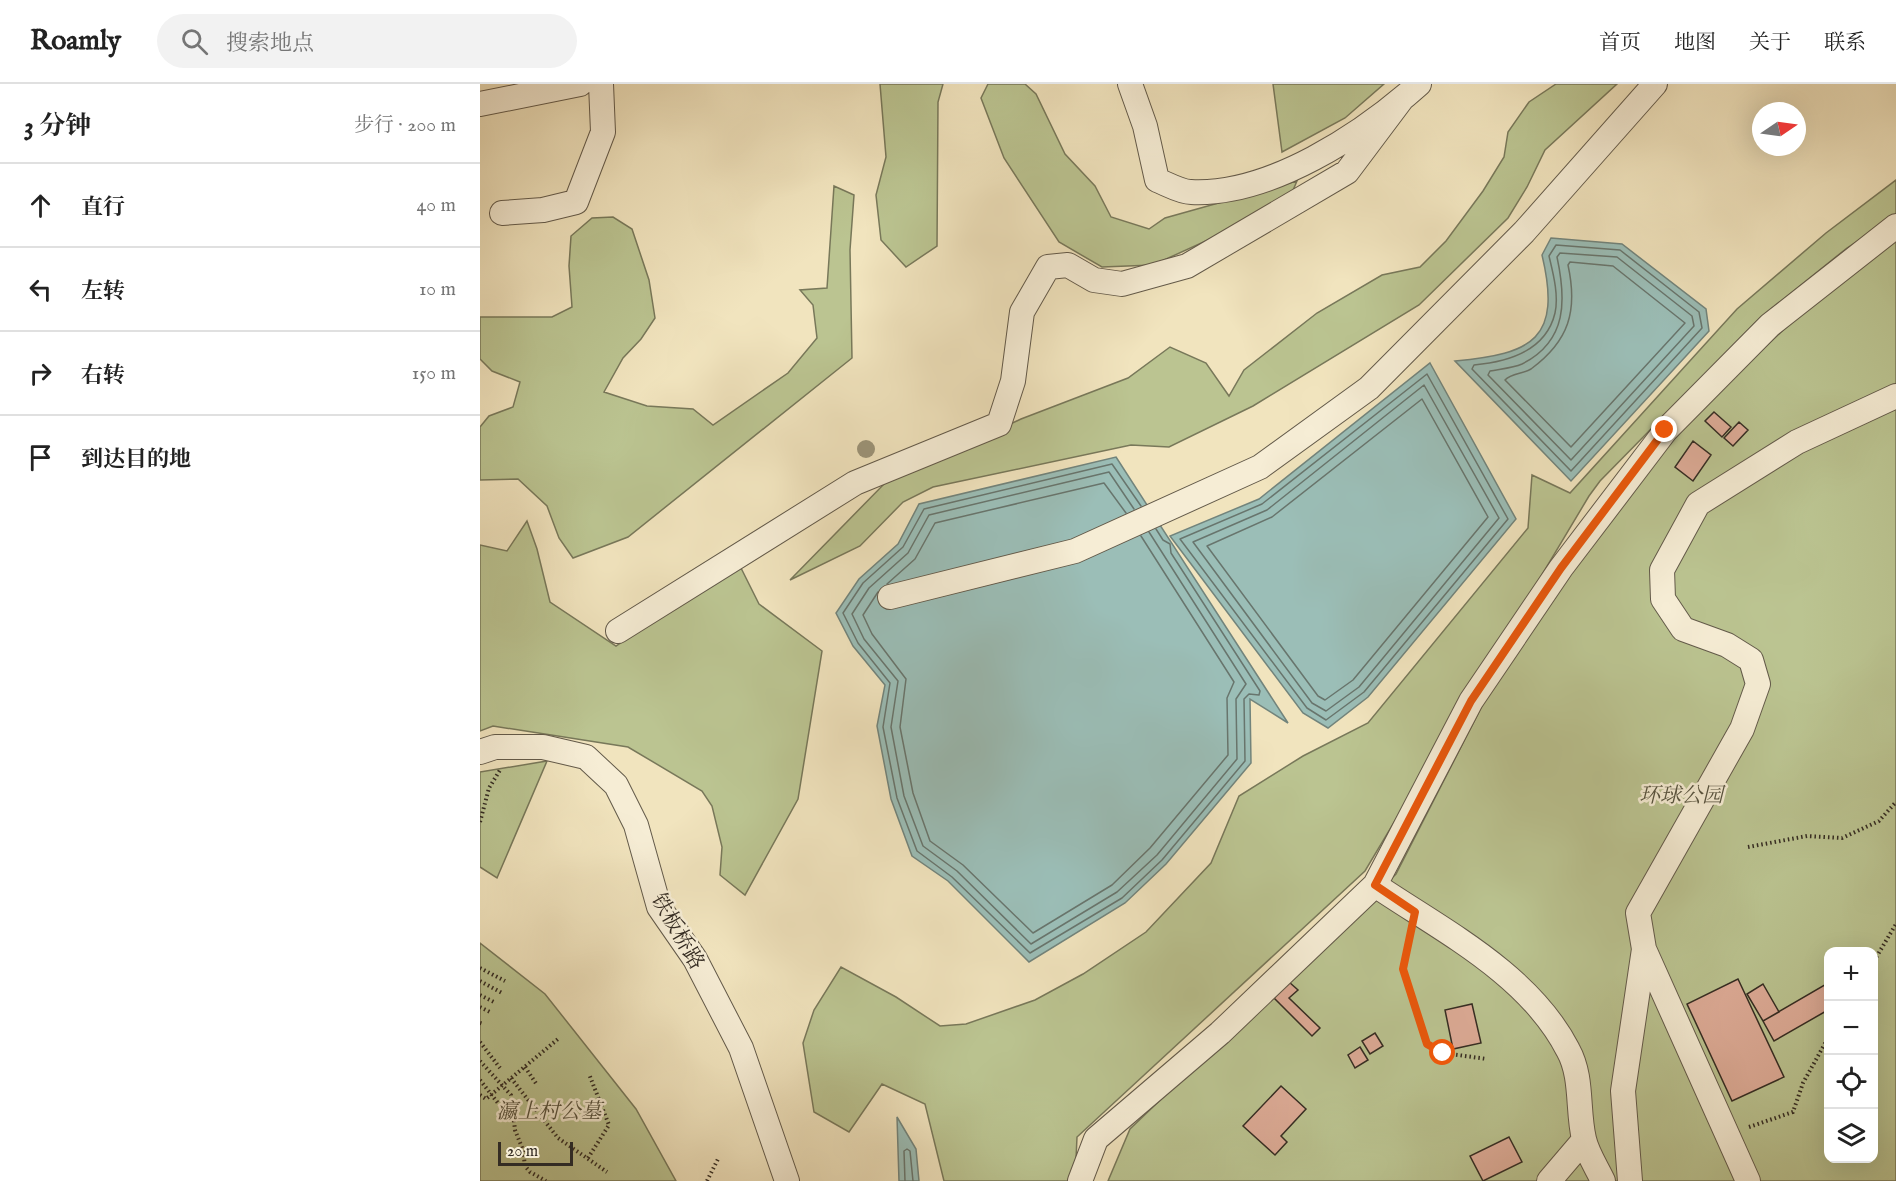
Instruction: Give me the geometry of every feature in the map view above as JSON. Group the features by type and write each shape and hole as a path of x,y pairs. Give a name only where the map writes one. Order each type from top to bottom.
{"street":[{"path":"480,104 579,84"},
{"path":"502,213 543,210 576,202 603,132 601,84"},
{"path":"1130,84 1145,126 1157,180 1189,192 1229,190 1278,174 1334,149 1419,84"},
{"path":"890,597 1075,551 1260,467 1369,388 1524,232 1655,84"},
{"path":"618,631 855,483 999,424 1013,381 1022,312 1048,267 1068,265 1094,280 1122,284 1187,266 1347,172 1401,100"},
{"path":"1080,1181 1096,1139 1220,1033 1375,885 1471,701 1561,568 1665,430 1770,325 1896,226"},
{"path":"1748,1181 1644,950 1638,912 1742,729 1758,684 1751,660 1726,645 1683,630 1663,598 1662,570 1698,504 1797,442 1896,396"},
{"name":"铁板桥路","path":"480,752 506,748 543,747 586,757 616,785 636,825 659,907 695,959 741,1048 787,1181"},
{"path":"1375,885 1486,960 1532,998 1569,1051 1580,1094 1584,1140 1604,1181"},
{"path":"1630,1181 1623,1090 1644,950"},
{"path":"1549,1181 1584,1140"}],"path":[{"path":"480,822 489,788 499,776 506,748"},
{"path":"1748,847 1808,836 1842,838 1879,821 1896,802"},
{"path":"1415,912 1403,969 1427,1044 1443,1053 1487,1059"},
{"path":"1878,954 1896,924"},
{"path":"480,968 505,981"},
{"path":"480,981 502,993"},
{"path":"480,995 496,1003"},
{"path":"480,1007 490,1012"},
{"path":"480,1095 486,1099 558,1039"},
{"path":"480,1042 500,1068"},
{"path":"1727,1135 1793,1112 1803,1083 1824,1045"},
{"path":"480,1061 511,1095 515,1130 523,1150 525,1166 530,1172 546,1181"},
{"path":"525,1067 537,1085"},
{"path":"588,1158 609,1125 589,1074"},
{"path":"511,1078 558,1138 607,1172"},
{"path":"480,1082 505,1112"},
{"path":"707,1181 718,1160"}],"green space":[{"path":"880,84 943,84 938,102 937,246 906,267 881,240 876,195 886,157"},
{"path":"988,84 1025,84 1036,94 1065,154 1095,186 1111,217 1149,229 1165,218 1297,181 1287,204 1153,265 1102,267 1059,242 1004,158 981,98"},
{"path":"1273,84 1384,84 1345,118 1282,152"},
{"path":"1556,84 1617,84 1545,150 1527,187 1508,218 1419,305 1253,406 1169,447 1131,445 933,487 903,502 860,546 790,580 885,483 1021,419 1128,378 1170,347 1206,363 1229,396 1244,370 1317,313 1382,275 1420,267 1446,241 1483,191 1504,157 1508,132 1529,102"},
{"path":"1896,180 1896,216 1847,248 1760,318 1600,481 1365,871 1077,1137 1075,1181 944,1181 925,1104 882,1084 849,1132 814,1112 803,1043 814,1010 841,967 896,997 940,1026 966,1024 1035,1000 1083,974 1146,932 1211,863 1239,796 1303,756 1368,723 1528,528 1532,475 1570,493 1737,309 1826,233"},
{"path":"834,186 854,195 850,250 852,358 628,537 573,558 559,538 547,506 518,479 480,480 480,427 489,416 513,407 520,382 492,371 480,359 480,317 552,317 572,307 569,266 571,236 592,218 613,217 632,229 649,280 655,318 641,339 623,358 604,392 647,406 693,409 713,425 788,373 817,338 813,305 800,290 827,288"},
{"name":"环球公园","path":"1896,237 1896,1181 1108,1181 1130,1129 1396,874 1484,702 1609,512 1680,426 1807,308"},
{"path":"527,521 537,549 550,602 616,646 738,562 759,604 822,651 798,799 745,895 720,875 722,847 712,806 702,791 628,747 493,726 480,731 480,545 507,551"},
{"path":"547,761 497,878 480,867 480,772"},
{"name":"瀛上村公墓","path":"480,943 545,994 636,1109 676,1181 480,1181"}],"water":[{"path":"1551,238 1622,244 1706,309 1709,331 1571,481 1455,361 1504,353 1522,347 1535,337 1544,324 1548,306 1542,255"},
{"path":"1430,363 1516,519 1368,697 1328,728 1303,713 1170,536 1259,499"},
{"path":"1116,457 1288,723 1250,699 1251,763 1166,864 1125,903 1029,962 948,881 912,856 891,799 877,726 885,685 853,646 836,613 859,579 898,544 919,504"},
{"path":"897,1117 916,1149 919,1181 899,1181"}],"building":[{"path":"1714,412 1731,427 1722,437 1705,421"},
{"path":"1739,422 1748,430 1733,446 1724,438"},
{"path":"1693,441 1711,455 1693,481 1675,467"},
{"path":"1738,979 1784,1077 1732,1101 1687,1004"},
{"path":"1289,982 1298,990 1289,998 1320,1028 1312,1036 1274,998"},
{"path":"1763,984 1779,1012 1763,1021 1747,994"},
{"path":"1824,985 1824,1012 1774,1041 1763,1021"},
{"path":"1472,1004 1481,1043 1453,1049 1445,1010"},
{"path":"1375,1033 1383,1046 1370,1054 1362,1041"},
{"path":"1360,1047 1368,1060 1355,1068 1348,1055"},
{"path":"1281,1086 1306,1109 1281,1136 1287,1142 1275,1155 1243,1126"},
{"path":"1509,1137 1522,1162 1483,1181 1470,1156"}],"route":[{"path":"1443,1053 1427,1044 1403,969 1415,912 1375,885 1471,701 1561,568 1665,430"}]}
